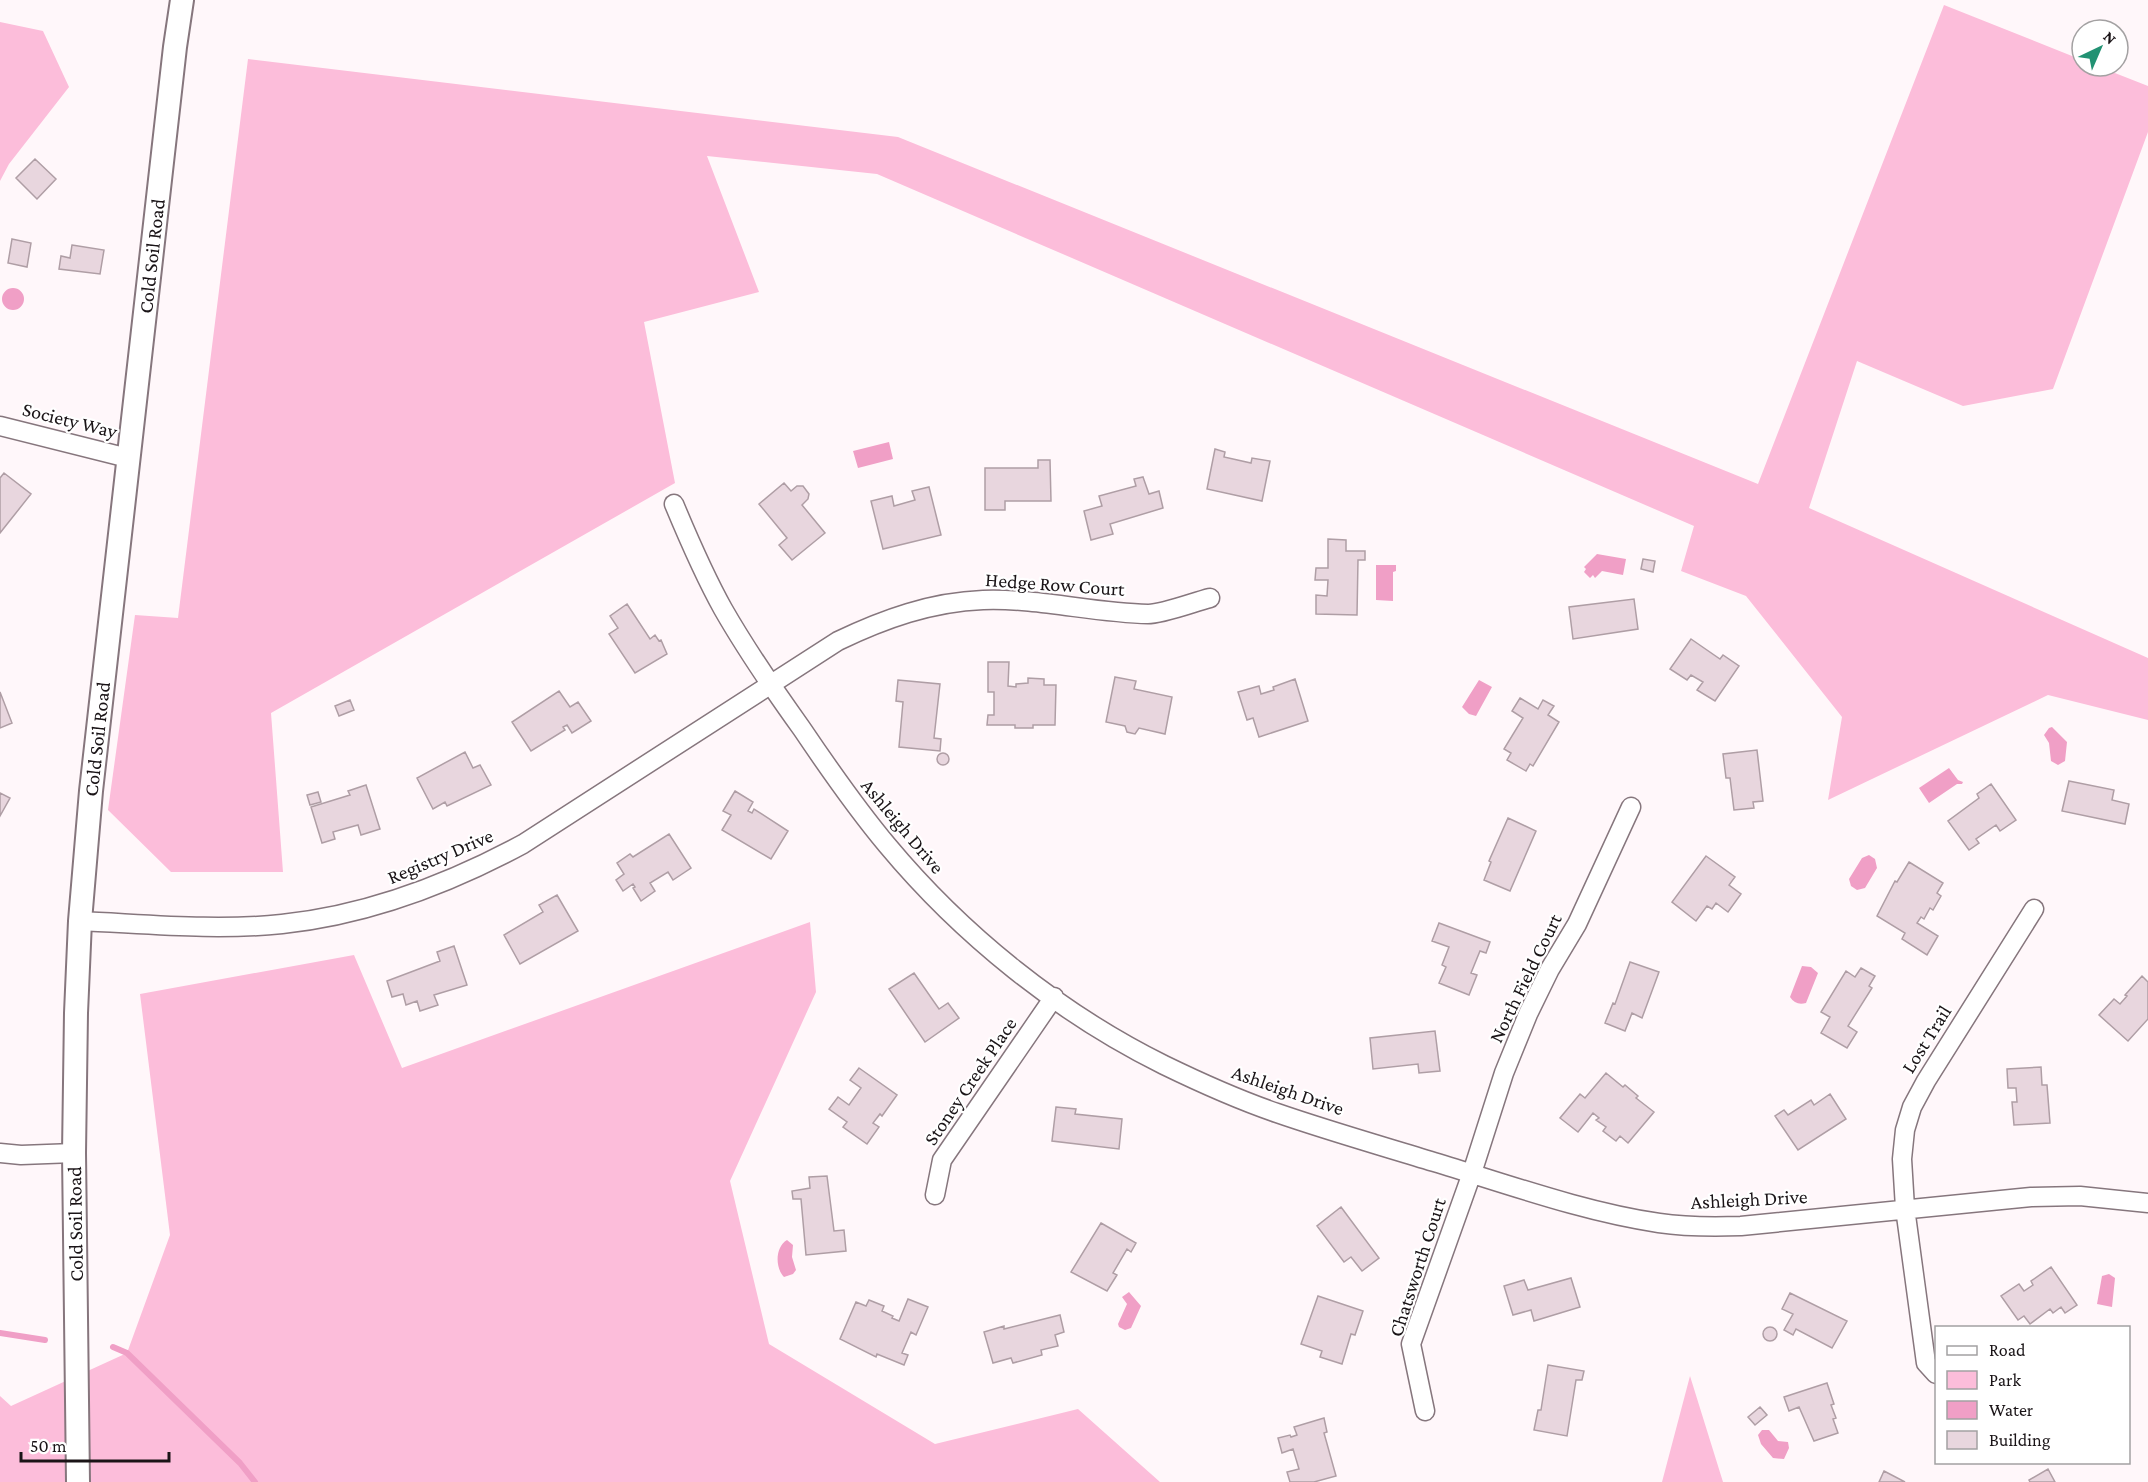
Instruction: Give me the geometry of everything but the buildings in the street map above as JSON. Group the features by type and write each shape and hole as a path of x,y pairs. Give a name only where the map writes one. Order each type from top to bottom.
{"street":[{"name":"Cold Soil Road","path":"78,1482 74,1153 80,921 91,791 178,18 182,0"},
{"name":"Society Way","path":"0,426 128,458"},
{"name":"Ashleigh Drive","path":"674,504 696,557 723,608 770,683 849,798 895,855 932,894 990,948 1053,997 1115,1037 1161,1063 1218,1090 1278,1113 1616,1216 1662,1224 1701,1227 1741,1226 2031,1197 2080,1196 2148,1203"},
{"name":"Hedge Row Court","path":"770,683 838,641 869,626 902,614 942,604 982,600 1023,601 1150,614 1210,598"},
{"name":"Registry Drive","path":"80,921 199,926 281,924 372,907 431,889 523,844 770,683"},
{"name":"North Field Court","path":"1472,1173 1504,1073 1528,1014 1550,969 1577,924 1631,807"},
{"name":"Lost Trail","path":"1935,1373 1926,1363 1905,1208 1902,1159 1905,1130 1912,1107 1926,1081 2034,909"},
{"name":"Stoney Creek Place","path":"934,1195 942,1160 1053,997"},
{"path":"0,1153 21,1155 74,1153"},
{"name":"Chatsworth Court","path":"1425,1411 1411,1344 1472,1173"}],"green space":[{"path":"1944,5 2070,55 2070,78 2128,78 2148,86 2148,132 2053,389 1963,406 1857,361 1809,508 2148,658 2148,720 2048,695 1828,800 1842,717 1746,596 1681,571 1694,526 877,174 707,156 759,292 644,322 675,483 271,713 283,872 171,872 108,810 135,615 178,618 248,59 898,137 1758,484"},
{"path":"0,22 43,31 69,87 9,164 0,181"},
{"path":"810,922 816,992 730,1181 769,1344 935,1444 1078,1409 1160,1482 0,1482 0,1396 11,1406 127,1353 170,1235 140,994 354,955 402,1068"},
{"path":"1690,1376 1723,1482 1662,1482"}],"water":[{"path":"13,288 21,291 24,299 21,307 13,310 5,307 2,299 5,291"},
{"path":"889,442 893,459 858,468 853,451"},
{"path":"1597,554 1626,559 1623,575 1602,571 1595,578 1593,575 1590,578 1584,572 1586,569 1584,567"},
{"path":"1376,565 1396,565 1396,571 1393,572 1393,601 1376,600"},
{"path":"1479,680 1492,687 1476,716 1469,714 1462,707"},
{"path":"2052,727 2067,742 2065,761 2058,765 2051,761 2049,743 2044,735"},
{"path":"1949,768 1958,780 1963,782 1962,784 1957,784 1929,803 1919,788"},
{"path":"1869,855 1875,859 1877,868 1865,888 1857,890 1851,886 1849,879 1862,858"},
{"path":"1802,966 1811,967 1818,973 1806,1003 1801,1004 1790,997"},
{"path":"787,1240 793,1245 792,1257 796,1270 793,1274 784,1277 779,1268 778,1252"},
{"path":"2109,1274 2115,1278 2112,1307 2097,1304 2102,1276"},
{"path":"1129,1292 1141,1306 1131,1328 1125,1330 1118,1324 1127,1304 1122,1297"},
{"path":"1762,1430 1769,1430 1778,1441 1788,1442 1789,1448 1784,1459 1773,1458 1761,1444 1758,1435"}],"waterway":[{"path":"0,1333 45,1340"},
{"path":"113,1347 127,1353 240,1463 255,1482"}]}
